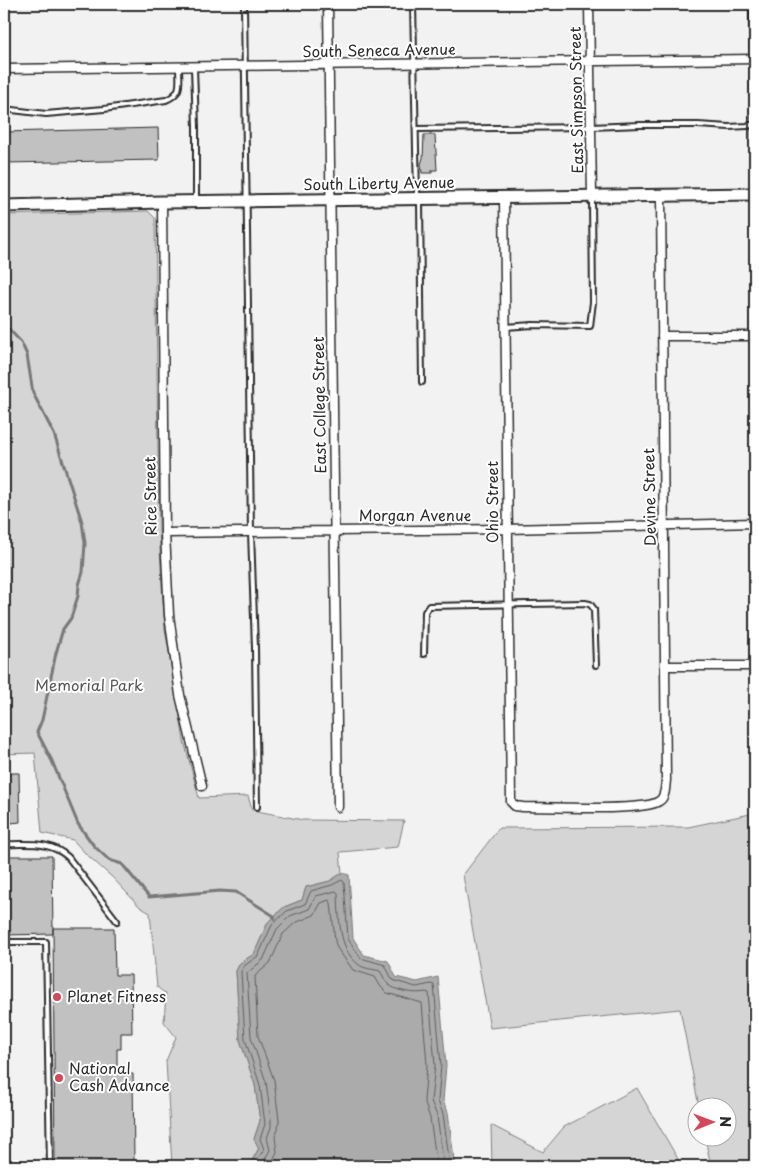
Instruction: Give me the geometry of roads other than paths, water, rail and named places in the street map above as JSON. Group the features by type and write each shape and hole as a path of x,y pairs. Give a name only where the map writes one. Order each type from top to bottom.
{"street":[{"name":"East College Street","path":"328,4 338,807"},
{"name":"East Simpson Street","path":"589,4 592,196"},
{"name":"South Seneca Avenue","path":"4,69 754,59"},
{"name":"South Liberty Avenue","path":"4,206 755,194"},
{"name":"Devine Street","path":"661,195 666,780 663,798"},
{"name":"Ohio Street","path":"504,197 510,799 513,805 523,807 630,807 652,805 663,798"},
{"name":"Rice Street","path":"162,202 165,533 169,615 174,662 187,729 202,786"},
{"path":"662,336 755,336"},
{"name":"Morgan Avenue","path":"165,533 507,529 755,523"},
{"path":"665,666 755,666"}],"lane":[{"path":"244,4 251,532 257,807"},
{"path":"413,4 422,382"},
{"path":"752,4 755,144"},
{"path":"4,109 46,114 104,109 166,100 174,97 179,91 179,67"},
{"path":"194,67 196,202"},
{"path":"416,129 640,125 729,127 755,124"},
{"path":"506,327 532,325 590,326 592,302 592,196"},
{"path":"424,654 425,612 429,606 585,603 590,604 594,609 596,665"},
{"path":"4,844 48,845 61,851 68,857 117,921"},
{"path":"4,942 46,942 50,1166"}],"water":[{"path":"342,873 349,875 353,938 364,955 388,961 396,977 417,982 438,977 446,1065 443,1101 448,1112 455,1166 249,1166 259,1148 254,1139 260,1121 255,1085 240,1040 236,971 240,963 254,954 268,922 284,907 302,900 306,887 330,881"}],"waterway":[{"path":"4,324 21,342 27,355 33,393 54,434 82,522 85,543 83,572 78,596 71,618 63,629 42,720 37,732 52,761 78,824 94,846 109,860 122,864 149,897 220,891 236,892 274,916 275,920"}],"place":[{"name":"Planet Fitness","path":"57,997"},
{"name":"National Cash Advance","path":"59,1078"}],"park label":[{"name":"Memorial Park","path":"89,686"}]}
